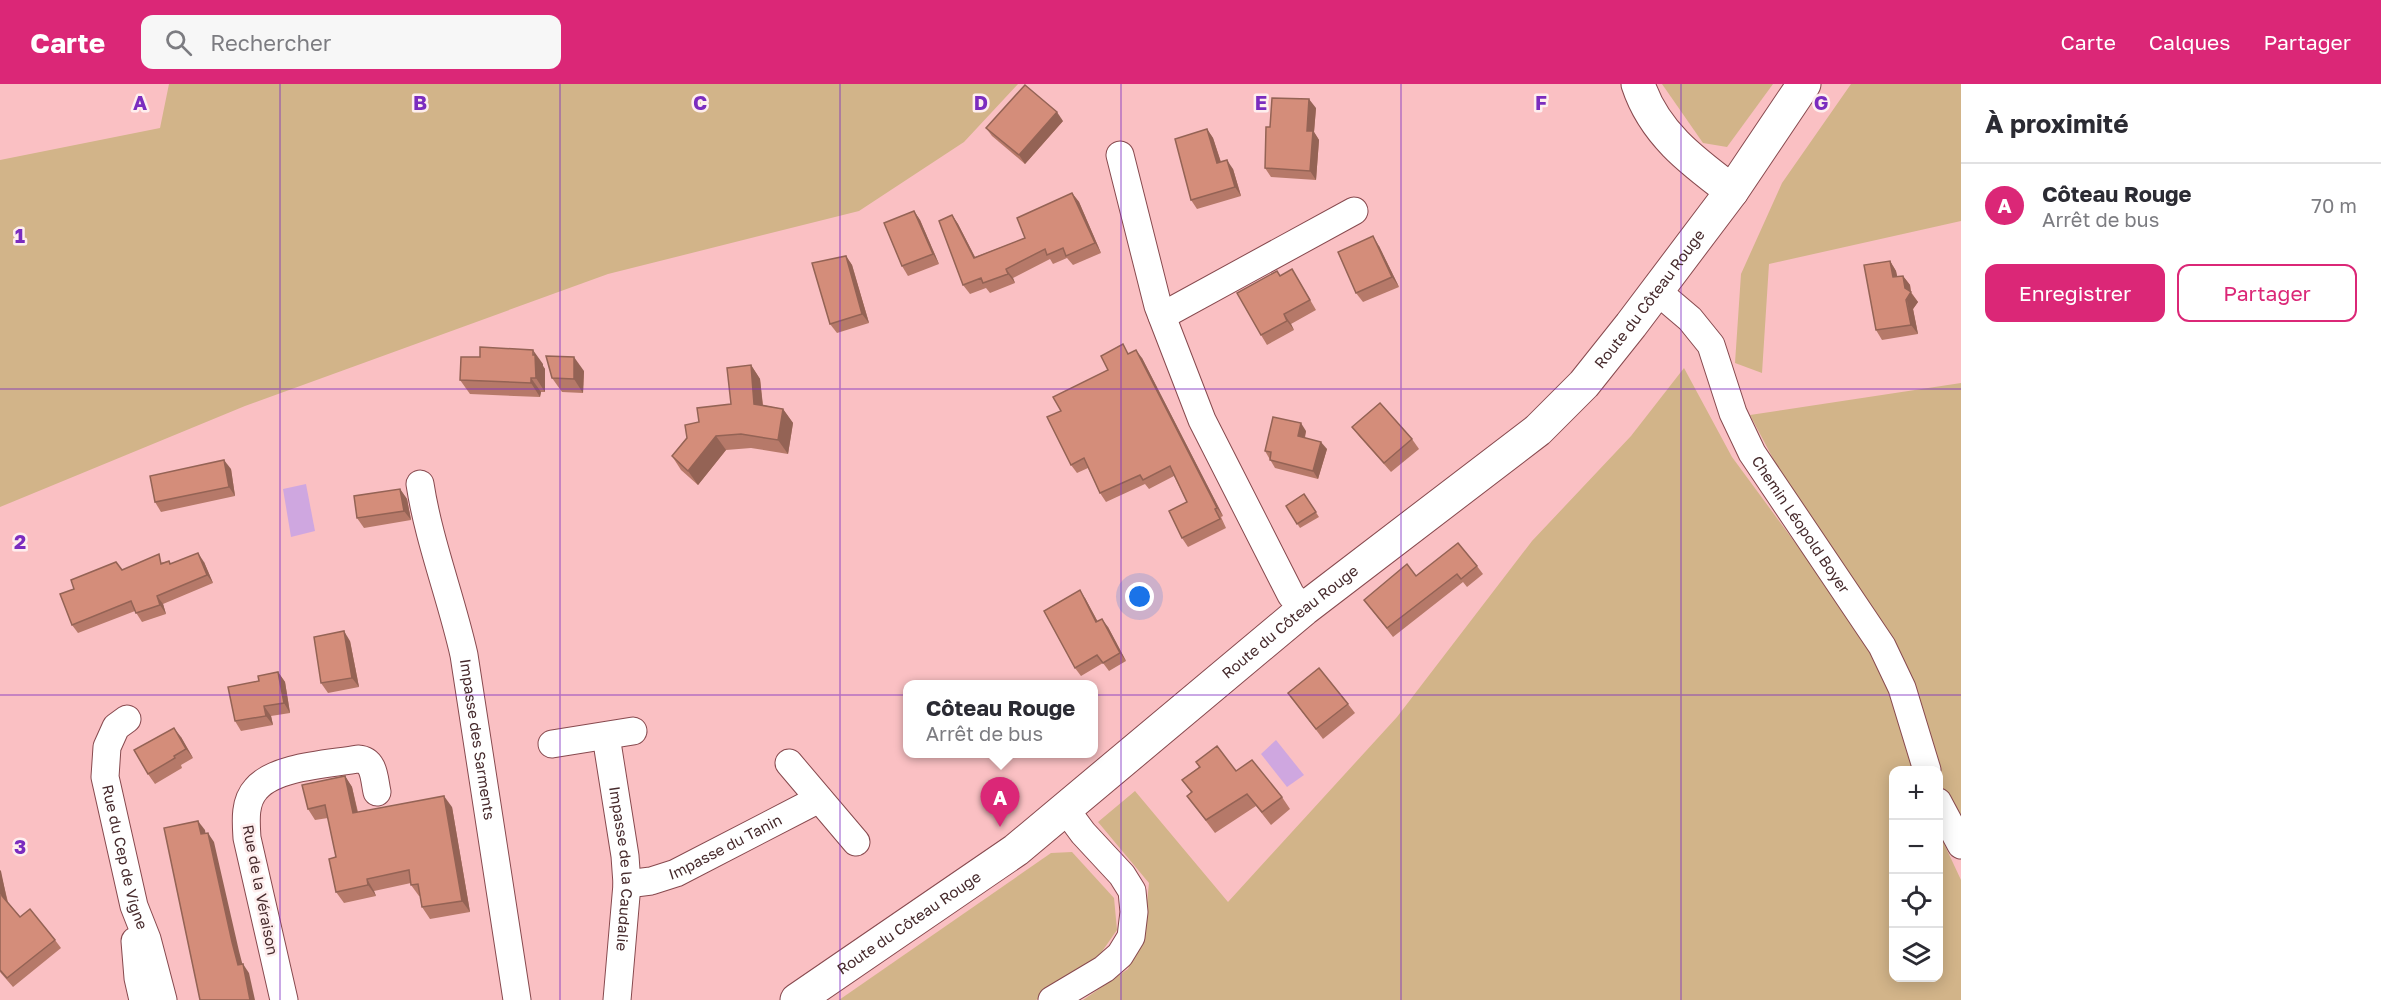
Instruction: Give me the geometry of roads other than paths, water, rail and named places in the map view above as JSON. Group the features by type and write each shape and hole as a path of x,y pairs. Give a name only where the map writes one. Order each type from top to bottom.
{"street":[{"path":"1638,84 1654,120 1671,142 1732,191"},
{"name":"Route du Côteau Rouge","path":"797,1000 984,873 1066,810 1304,609 1538,430 1584,384 1657,291 1732,191 1797,95"},
{"path":"1120,155 1162,316 1202,420 1291,595 1304,609"},
{"path":"1162,316 1354,211"},
{"name":"Chemin Léopold Boyer","path":"1657,291 1690,319 1711,345 1733,413 1752,453 1882,646 1902,688 1925,766"},
{"name":"Impasse des Sarments","path":"420,484 426,523 457,624 464,655 517,1000"},
{"name":"Rue du Cep de Vigne","path":"127,719 116,727 107,747 105,777 134,906 147,939 163,1000"},
{"path":"552,744 633,731"},
{"name":"Impasse de la Caudalie","path":"606,736 625,856 627,884 617,1000"},
{"name":"Rue de la Véraison","path":"284,1000 247,838 246,813 255,789 278,773 364,759 372,766 377,792"},
{"path":"789,762 856,842"},
{"name":"Impasse du Tanin","path":"627,884 651,881 676,873 819,799"},
{"path":"1052,1000 1104,969 1120,956 1131,937 1134,912 1132,891 1122,875 1083,833 1066,810"},
{"path":"1943,811 1961,845"},
{"path":"134,906 138,978 143,1000"}],"place":[{"name":"Côteau Rouge","path":"1000,827"}]}
